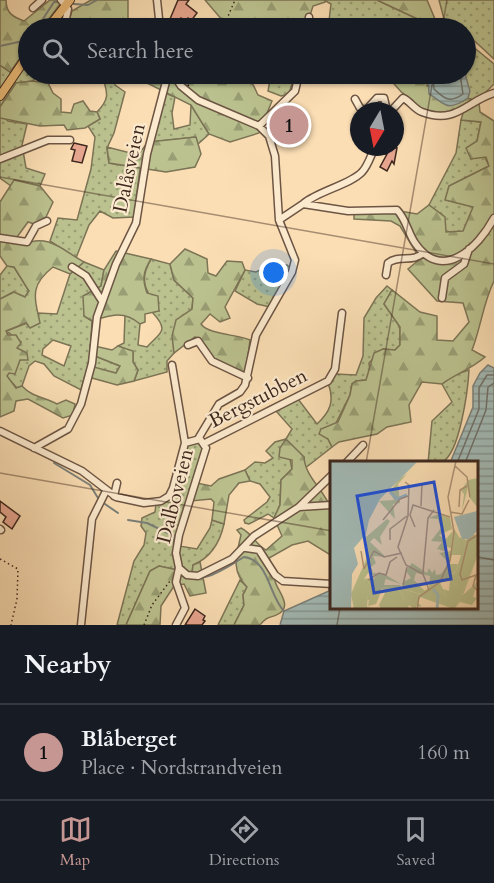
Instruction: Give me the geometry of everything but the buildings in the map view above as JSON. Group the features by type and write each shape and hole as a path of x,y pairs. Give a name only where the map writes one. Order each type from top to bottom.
{"main road":[{"path":"55,18 66,1"},
{"path":"0,96 18,70"}],"street":[{"path":"33,8 42,0"},
{"path":"157,0 159,18"},
{"path":"66,1 67,18"},
{"name":"Dalåsveien","path":"34,448 64,432 77,413 91,372 93,334 102,301 136,223 146,160 165,84"},
{"path":"181,84 201,102 260,126 269,136 275,156 279,220 284,236 294,252 295,263 256,335 250,352 248,378 240,392 219,404 198,439"},
{"path":"260,126 295,91 297,84"},
{"path":"399,102 403,98 422,112 449,115 464,111 483,97 494,93"},
{"path":"373,102 377,98 384,98 386,102"},
{"path":"0,159 48,140 70,140"},
{"path":"279,220 322,191 358,176 370,156"},
{"path":"303,204 348,211 397,210 423,253 444,262 453,260 469,249 494,218"},
{"path":"0,238 27,242 36,226 47,221"},
{"path":"442,298 445,278 464,264 469,249"},
{"path":"386,275 388,263 394,259 414,258 423,253"},
{"path":"72,267 86,276 102,301"},
{"name":"Bergstubben","path":"205,443 327,381 334,372 342,313"},
{"path":"188,345 198,341 212,361 248,378"},
{"path":"172,365 185,443"},
{"name":"Dalboveien","path":"0,431 82,471 114,496 144,503 165,500 177,475 185,443 198,439 205,443 205,455 179,535 177,553 179,568 192,576 204,575 232,559 246,548 257,534 298,507 330,477"},
{"path":"348,461 363,445"},
{"path":"114,496 117,483"},
{"path":"81,625 92,519 106,491"},
{"name":"Dalboveien","path":"298,507 330,505"},
{"path":"246,548 259,550 275,575 284,581 330,584"},
{"path":"176,625 185,608 176,582 179,568"}],"path":[{"path":"227,18 235,0"},
{"path":"187,91 190,84"},
{"path":"0,559 18,569 17,599 11,625"},
{"path":"144,625 153,605 179,568"}],"green space":[{"path":"0,0 6,0 7,8 18,18 18,61 10,72 0,65"},
{"path":"50,0 63,0 50,18 28,18"},
{"path":"91,0 128,0 128,18 70,18 72,11"},
{"path":"205,0 324,0 325,2 313,6 309,18 220,18"},
{"path":"324,0 377,0 415,18 329,18 331,4"},
{"path":"377,0 427,0 435,18 416,18"},
{"path":"439,0 494,0 494,59 476,42 476,18 444,18"},
{"path":"476,49 494,64 494,84 484,94 444,115 419,84 476,84"},
{"path":"18,61 18,83 0,107 0,65 10,72"},
{"path":"16,83 48,84 53,93 61,99 61,112 71,113 74,104 83,101 90,111 97,112 100,119 85,128 67,130 64,125 40,126 0,118 0,107"},
{"path":"104,84 115,84 125,92 114,133 107,148 109,163 140,168 134,217 113,218 100,211 89,225 76,258 50,241 58,218 77,220 91,169 95,137 88,126 100,119 97,112 105,102"},
{"path":"149,84 253,84 258,95 272,101 259,133 230,142 209,134 191,105"},
{"path":"269,84 292,84 289,94 281,96 268,91"},
{"path":"394,84 427,84 427,86 463,101 468,98 479,103 480,112 494,121 494,281 472,350 485,357 442,384 422,382 409,405 411,422 387,427 377,434 339,442 332,447 328,439 319,434 321,429 338,422 350,395 352,384 366,380 374,353 383,349 395,350 400,345 400,327 384,304 392,290 420,312 437,316 437,340 453,341 469,322 463,303 437,301 408,269 420,259 400,226 391,221 354,219 354,213 382,208 417,214 429,205 445,217 446,232 463,231 473,207 445,200 449,186 489,166 486,157 471,159 466,148 477,141 481,122 461,120 463,113 425,112"},
{"path":"165,93 175,97 172,113 174,129 190,125 191,105 209,134 198,144 195,137 152,142"},
{"path":"4,117 8,121 27,124 22,145 26,168 45,174 40,186 15,180 11,186 0,178 0,118"},
{"path":"461,120 481,122 477,141 489,166 449,186 446,200 474,207 463,232 446,232 429,205 456,153"},
{"path":"196,137 201,154 195,167 166,172 109,163 107,147 138,155 148,142"},
{"path":"14,180 40,186 53,202 46,217 34,224 28,222 17,237 17,241 24,245 32,242 47,242 62,248 84,262 70,274 53,267 46,273 37,286 35,298 40,323 30,328 26,323 6,331 8,335 16,335 21,343 17,348 27,353 28,360 20,360 15,374 9,373 7,376 16,388 22,386 34,395 57,404 66,400 75,404 73,415 63,418 28,399 16,401 14,411 0,417 0,299 14,292 25,297 29,291 14,267 7,266 0,256 0,202"},
{"path":"185,249 207,259 208,273 216,276 227,261 242,262 245,270 225,307 230,318 220,322 210,314 201,324 210,330 250,340 246,371 241,374 213,359 201,340 195,337 174,353 172,336 176,320 192,309 193,298 174,280 170,264"},
{"path":"116,251 151,259 145,272 144,284 147,293 158,296 159,311 145,314 145,322 140,324 123,315 92,321 84,316 83,296 101,286 104,270"},
{"path":"151,259 170,264 174,280 193,298 192,309 177,328 174,353 167,361 167,372 134,381 138,370 133,362 133,352 118,346 124,343 125,315 129,315 140,324 138,345 147,347 161,332 161,324 152,312 159,311 147,292 144,280"},
{"path":"84,262 104,270 101,286 84,316 92,321 90,354 120,366 116,373 85,376 81,390 54,376 44,364 35,361 29,366 22,386 17,388 6,376 20,360 17,347 21,342 6,331 27,323 31,327 39,323 38,313 57,314 70,274","holes":["53,340 71,346 64,366 42,355 43,349"]},
{"path":"270,265 287,265 293,270 274,308 257,304 235,291 245,270 256,272"},
{"path":"7,266 14,267 29,291 25,297 13,292 0,299 0,275"},
{"path":"387,286 392,290 384,304 400,327 400,345 395,350 383,349 369,363 370,372 366,380 352,384 350,395 328,439 332,447 304,469 304,457 286,440 292,469 281,480 280,505 274,518 268,514 249,524 245,523 244,520 270,497 260,484 250,481 245,470 255,462 265,463 273,458 266,451 275,442 286,439 292,429 276,411 298,399 317,424 321,420 330,406 331,395 328,383 335,374 356,375 363,356 364,318 376,298"},
{"path":"90,345 112,350 118,346 133,351 133,362 138,370 134,381 117,385 85,376 94,367 116,373 120,366 90,354"},
{"path":"469,370 458,434 454,447 443,461 428,461 432,421 452,402 442,384 454,375"},
{"path":"286,439 304,457 311,477 328,502 330,507 330,555 308,541 292,545 269,558 284,602 283,610 260,625 234,625 244,605 243,595 247,587 237,569 236,556 241,535 237,530 241,528 245,530 266,550 282,536 274,518 280,505 281,480 292,469 292,460 279,457 280,448"},
{"path":"198,441 204,446 179,546 197,549 210,528 212,520 224,524 220,537 209,554 193,565 192,573 159,566 150,571 126,625 117,625 134,561 144,545 146,533 141,526 142,518 155,512 156,504 167,500 187,446"},
{"path":"245,470 250,481 239,483 229,495 224,524 212,520 214,502 211,499 191,501 197,483 211,486 219,479"},
{"path":"200,562 206,593 190,596 184,584 174,586 161,606 160,625 126,625 150,571 159,566 192,573 193,565"},
{"path":"240,580 247,587 243,595 244,605 234,625 218,625"}],"water":[{"path":"428,84 468,84 470,91 468,98 450,106 429,94"},
{"path":"488,365 494,368 494,625 280,625 284,611 329,591 329,585 330,610 479,610 479,461 451,461 473,407 473,386 480,373"}],"waterway":[{"path":"74,4 88,5 97,0"},
{"path":"44,18 54,2 60,2"},
{"path":"0,46 18,42"},
{"path":"54,463 90,485 98,498"},
{"path":"102,502 118,513"},
{"path":"128,520 147,523 174,536 174,550"},
{"path":"179,572 186,577 203,578 244,557 252,560 264,571 284,611"}],"place":[{"name":"Blåberget","path":"289,125"}]}
